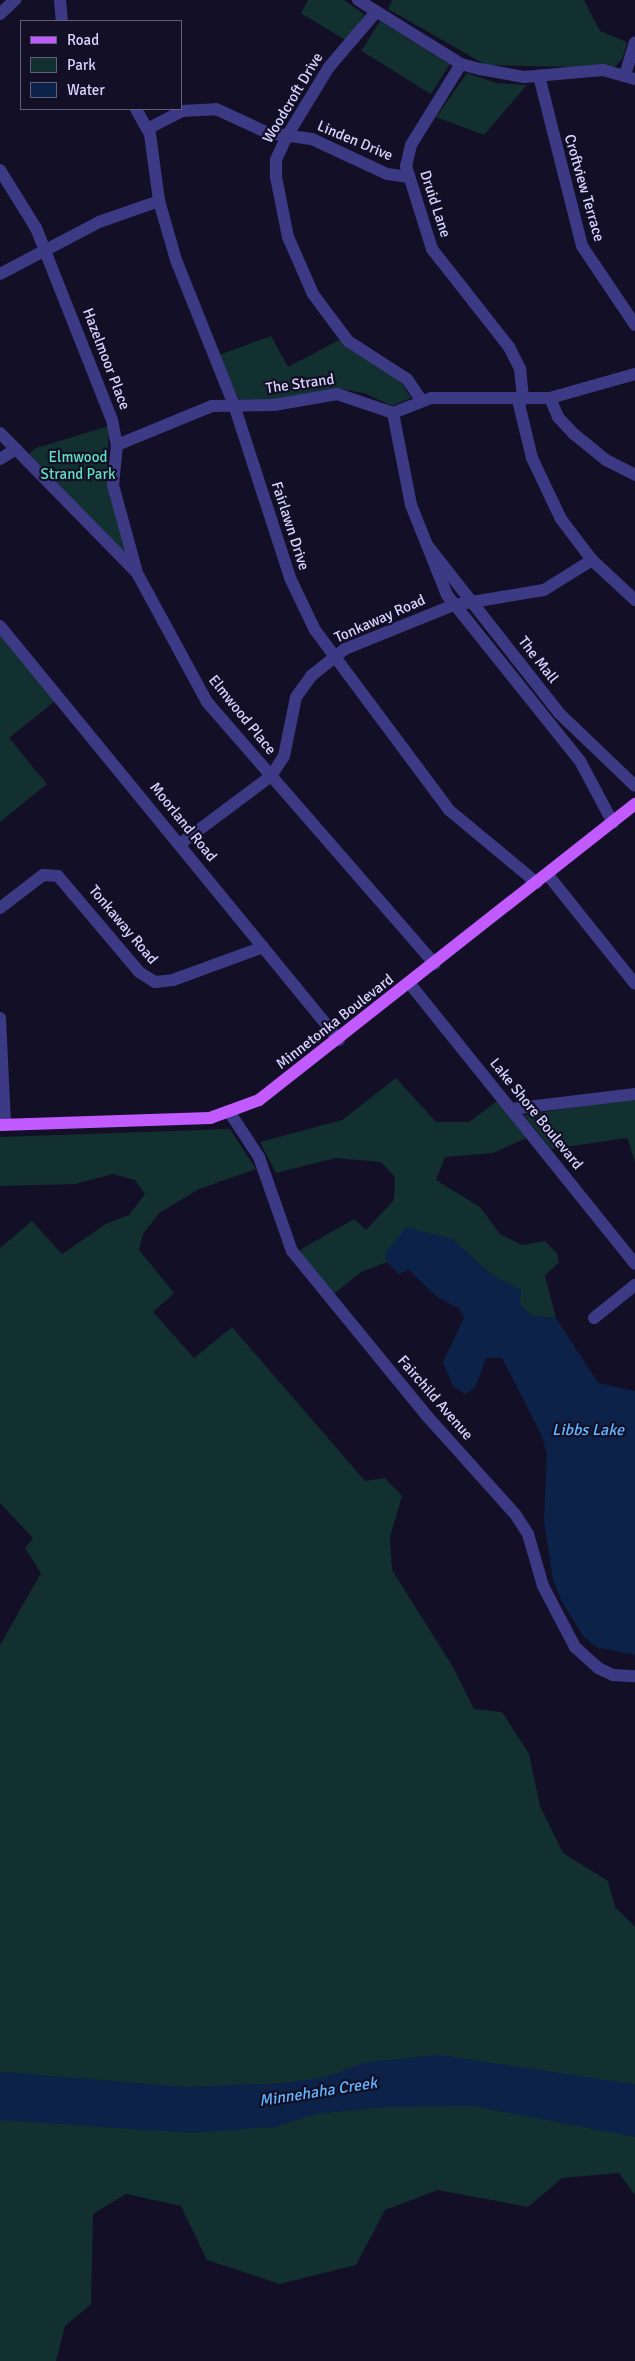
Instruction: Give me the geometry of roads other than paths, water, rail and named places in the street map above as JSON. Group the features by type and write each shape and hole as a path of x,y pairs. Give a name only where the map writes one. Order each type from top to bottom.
{"main road":[{"name":"Minnetonka Boulevard","path":"3,1125 194,1120 230,1113 258,1100 339,1040 635,804"}],"street":[{"path":"0,14 15,0"},
{"path":"60,0 62,20"},
{"path":"358,0 461,64 502,74 539,76 581,70 630,77 635,42"},
{"name":"Woodcroft Drive","path":"376,12 329,67 287,136 276,160 276,177 288,237 302,276 348,341 407,379 421,400"},
{"name":"Druid Lane","path":"461,64 411,145 406,166 409,178 437,258 514,356 520,400 540,479 562,519 592,560 635,600"},
{"name":"Croftview Terrace","path":"539,76 582,246 635,325"},
{"name":"Linden Drive","path":"149,128 182,111 204,108 228,114 268,133 312,139 387,174 409,178"},
{"name":"Fairlawn Drive","path":"137,110 149,128 159,201 190,299 234,405 291,580 315,630 449,810 537,884"},
{"name":"Hazelmoor Place","path":"0,170 28,210 109,412 117,445 113,484 137,573"},
{"path":"0,274 99,222 159,201"},
{"path":"393,413 421,400 520,400 550,398 635,374"},
{"name":"The Strand","path":"117,445 197,410 234,405 274,405 337,394 393,413"},
{"path":"550,398 558,416 574,434 606,460 635,475"},
{"name":"The Mall","path":"393,413 404,478 427,545 454,605 580,761 613,822"},
{"name":"Elmwood Place","path":"0,433 137,573 206,702 435,964"},
{"path":"0,459 16,449"},
{"name":"The Mall","path":"427,545 559,713 635,786"},
{"name":"Tonkaway Road","path":"180,844 272,776 284,756 296,697 335,656 454,605 544,590 592,560"},
{"name":"Moorland Road","path":"0,626 339,1040"},
{"name":"Tonkaway Road","path":"0,908 43,875 58,876 139,972 155,982 174,980 263,947"},
{"path":"548,875 635,984"},
{"name":"Lake Shore Boulevard","path":"410,984 635,1264"},
{"path":"0,1018 3,1125"},
{"path":"511,1109 635,1094"},
{"name":"Fairchild Avenue","path":"230,1113 259,1158 292,1251 427,1416 515,1514 528,1534 543,1586 575,1648 613,1676 635,1676"},
{"path":"594,1318 635,1285"}],"water":[{"name":"Libbs Lake","path":"406,1227 452,1239 492,1275 521,1290 520,1305 532,1316 556,1318 598,1383 635,1391 635,1655 596,1647 584,1637 562,1602 553,1580 544,1521 547,1453 540,1432 502,1358 486,1358 475,1388 465,1394 453,1386 443,1362 464,1318 460,1309 437,1297 409,1270 399,1274 387,1262 386,1252"},
{"name":"Minnehaha Creek","path":"439,2055 635,2084 635,2137 473,2106 385,2107 316,2114 275,2127 192,2133 0,2120 0,2073 4,2072 187,2087 282,2083 325,2077 367,2062"}],"park label":[{"name":"Elmwood Strand Park","path":"78,466"}]}
